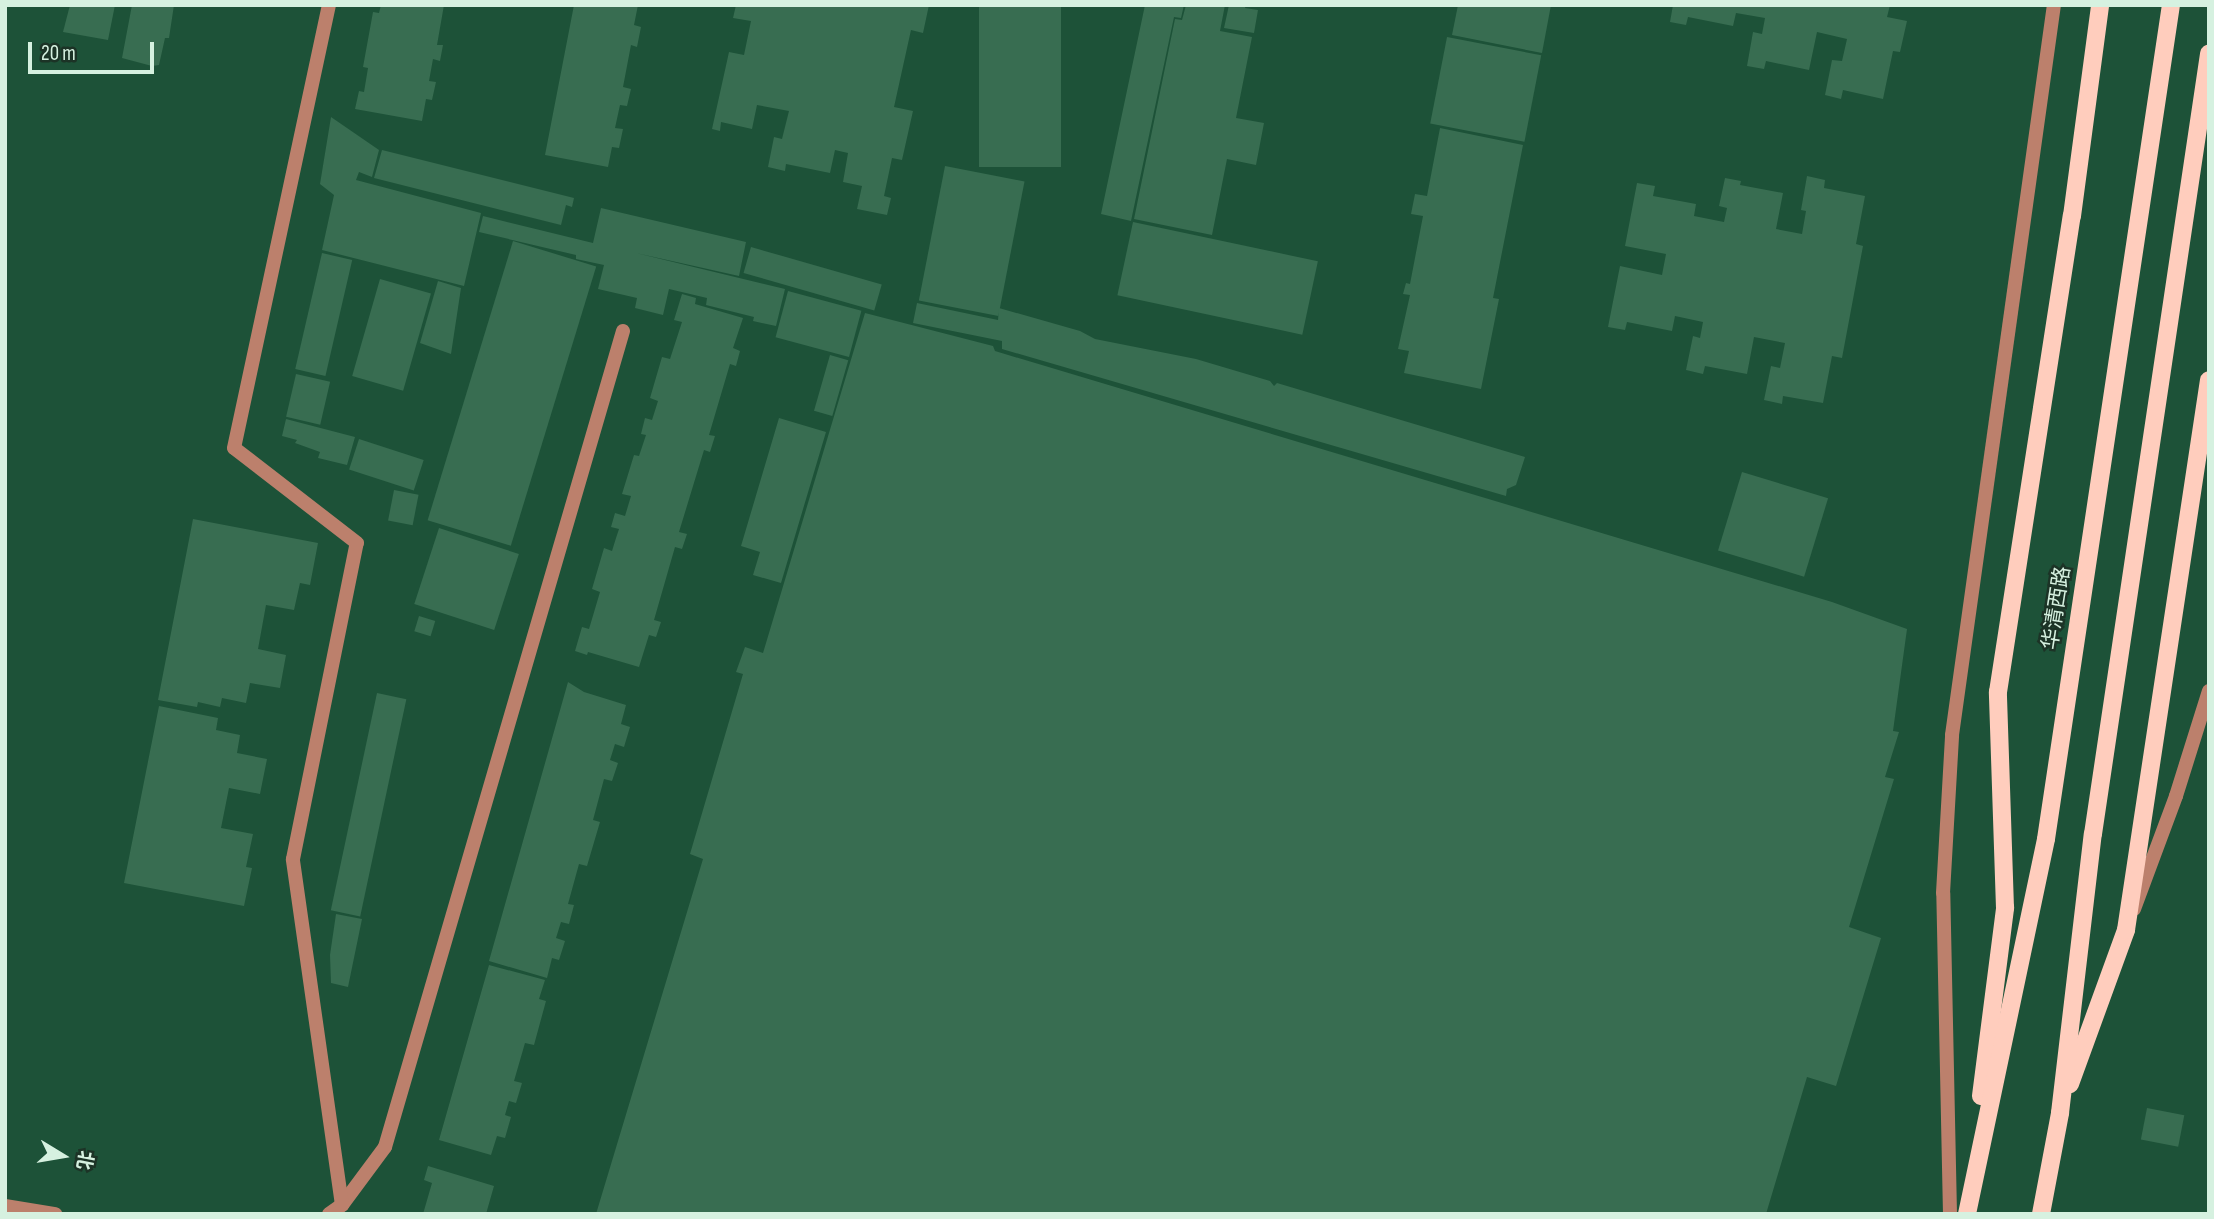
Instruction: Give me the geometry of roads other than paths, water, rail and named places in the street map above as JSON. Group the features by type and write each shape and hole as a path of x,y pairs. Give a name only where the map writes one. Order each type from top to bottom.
{"main road":[{"path":"1967,1214 2005,908 1998,692 2073,216 2100,5"},
{"name":"华清西路","path":"1967,1214 2046,839 2172,5"},
{"path":"2041,1214 2060,1114 2093,834 2209,54"},
{"path":"2060,1114 2126,930 2209,380"}],"street":[{"path":"329,5 234,448 357,542 293,859 342,1205"},
{"path":"1950,1214 1943,893 1952,735 2054,5"},
{"path":"329,1214 342,1205 385,1147 622,331"},
{"path":"2126,930 2176,796 2209,691"},
{"path":"5,1206 55,1214"}]}
